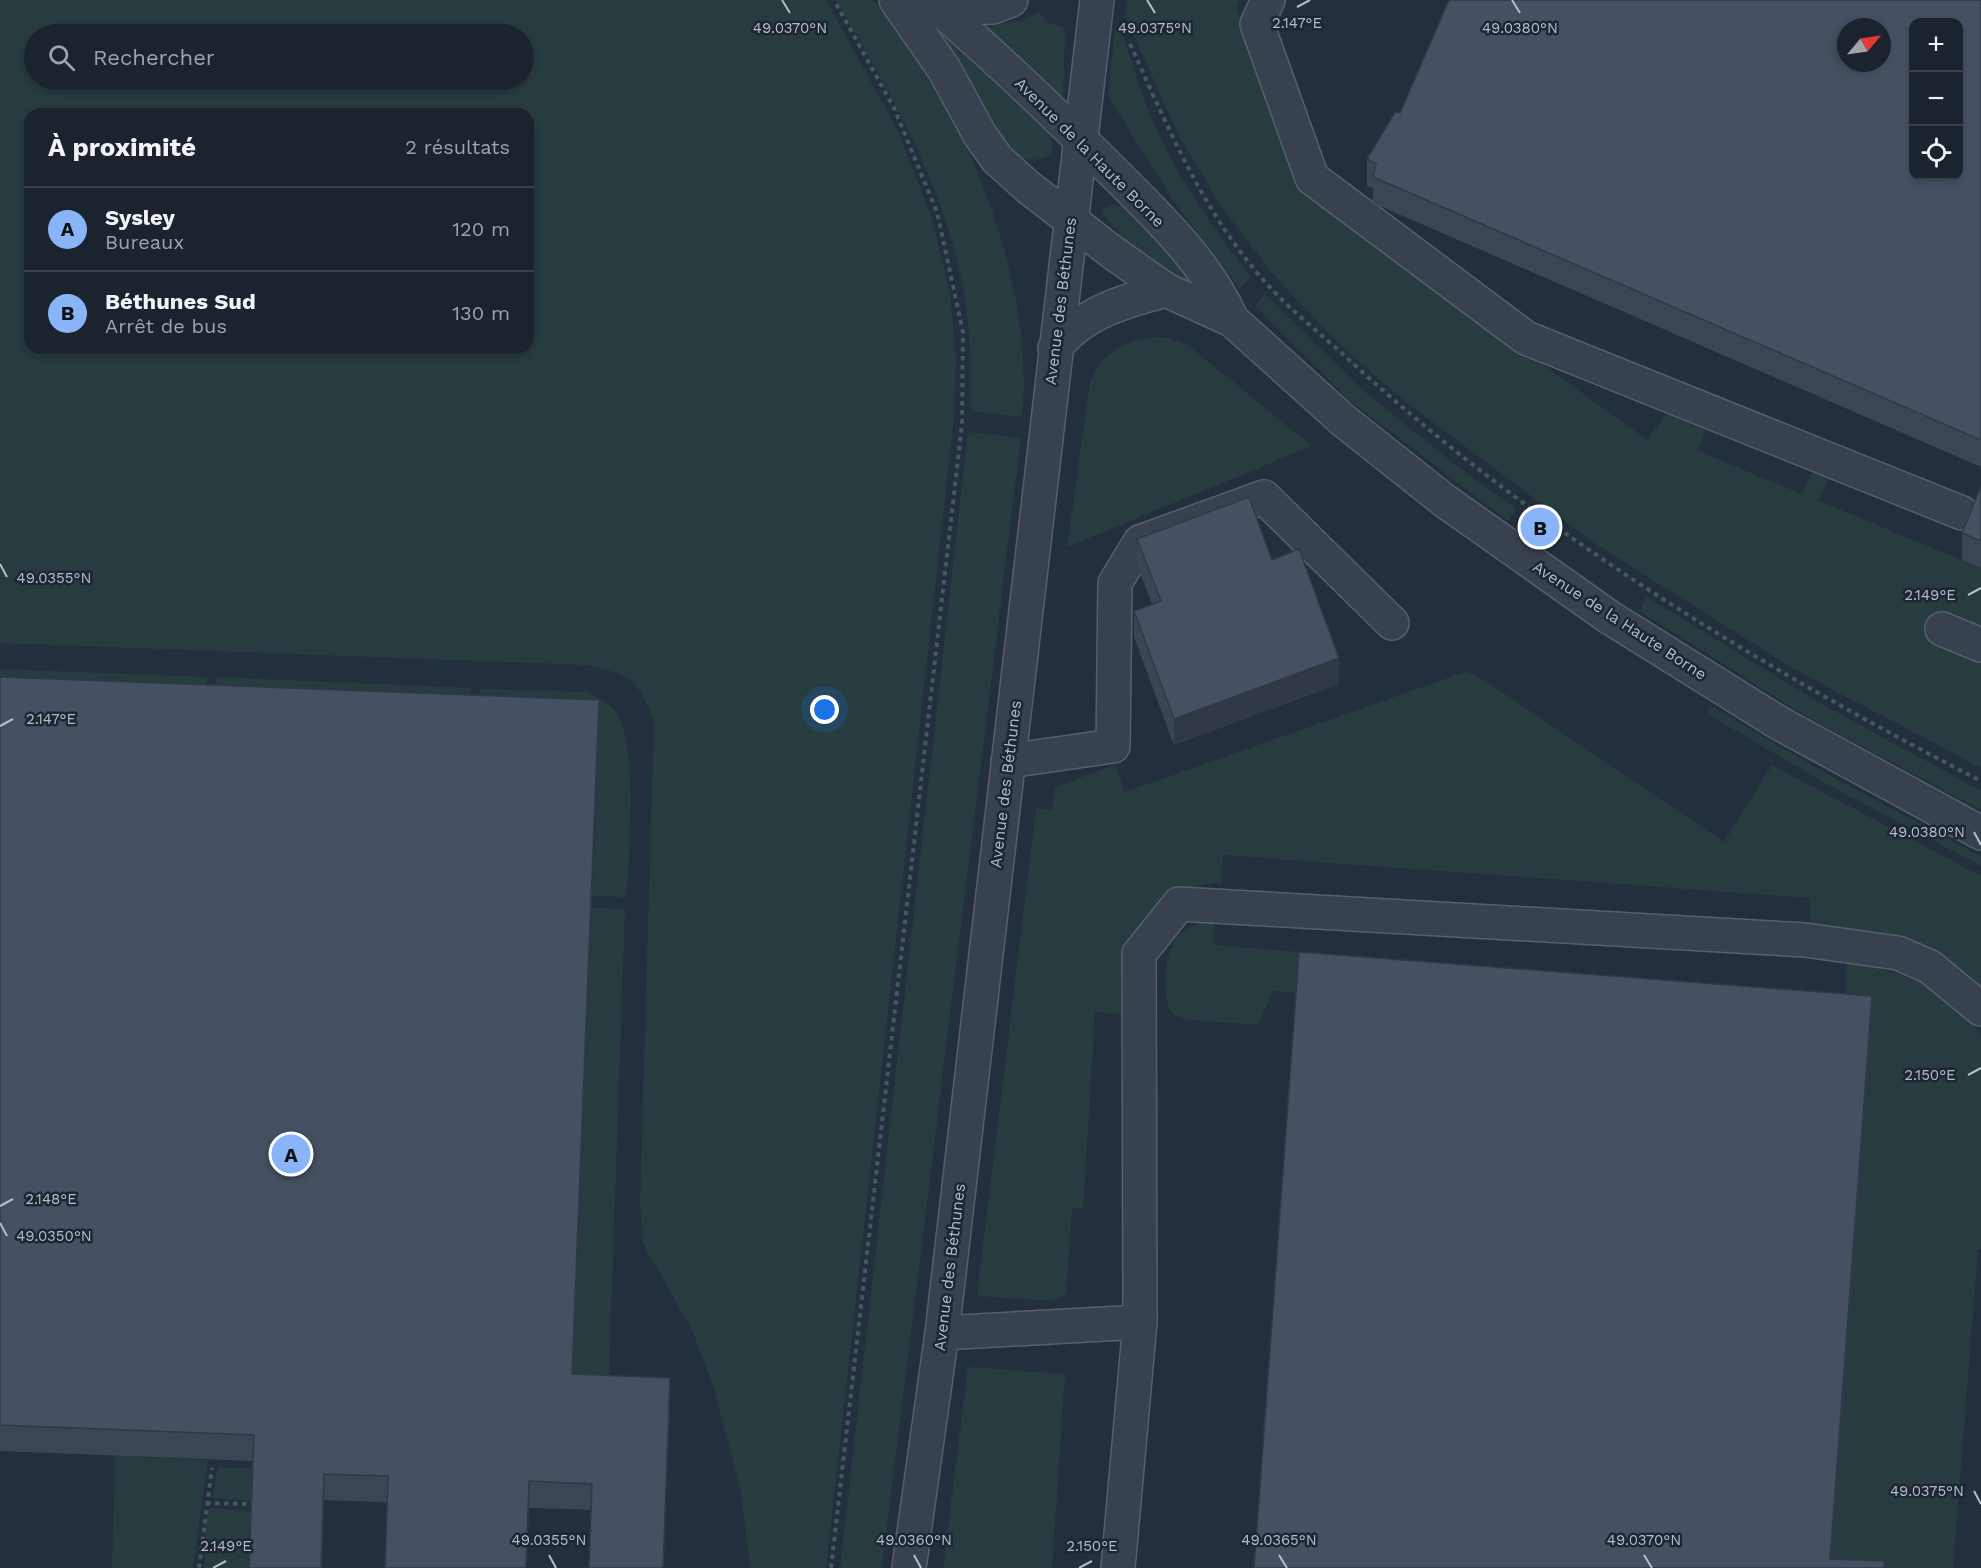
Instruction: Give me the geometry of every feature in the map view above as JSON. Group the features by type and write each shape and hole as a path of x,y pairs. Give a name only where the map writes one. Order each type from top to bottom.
{"street":[{"name":"Avenue de la Haute Borne","path":"897,0 944,69 980,135 997,159 1028,187 1070,217 1112,252 1166,290 1232,320 1344,421 1445,501 1609,617 1779,723 1981,832"},
{"path":"935,4 993,8 1011,0"},
{"name":"Avenue des Béthunes","path":"909,1568 942,1333 1096,0"},
{"path":"1268,0 1257,24 1312,177 1526,338 1962,513"},
{"name":"Avenue de la Haute Borne","path":"935,4 1080,139 1200,267 1220,294 1232,320"},
{"path":"1055,348 1080,322 1132,299 1166,290"},
{"path":"1008,761 1113,746 1115,584 1140,542 1264,497 1392,623"},
{"path":"1942,629 1981,645"},
{"path":"1118,1568 1140,1322 1139,954 1179,904 1805,939 1898,952 1930,967 1981,1009"},
{"path":"942,1333 1140,1322"}],"path":[{"path":"831,1568 962,424 963,332 937,212 894,108 834,0"},
{"path":"1129,43 1184,161 1228,235 1267,284 1403,410 1506,489 1634,579 1764,661 1981,781"},
{"path":"199,1568 212,1468"},
{"path":"206,1503 249,1504"}],"green space":[{"path":"0,0 826,0 897,129 931,216 950,292 956,360 954,418 826,1568 750,1568 741,1494 715,1391 693,1332 643,1244 640,1203 654,719 642,694 630,680 622,675 586,665 0,643"},
{"path":"836,0 873,0 906,41 936,88 963,140 986,195 1005,252 1017,309 1023,364 1022,417 971,411 968,324 951,237 937,195 901,115"},
{"path":"1128,0 1239,0 1236,7 1284,149 1299,178 1322,204 1647,440 1671,408 1709,421 1698,451 1802,494 1814,467 1830,474 1819,501 1981,568 1981,768 1794,669 1591,541 1402,399 1333,338 1273,274 1223,209 1178,134 1125,16"},
{"path":"918,1 1041,121 1053,141 1051,155 1035,160 1016,157 997,133 980,98"},
{"path":"1039,12 1047,22 1065,28 1063,102 984,27 1020,21"},
{"path":"1115,29 1121,31 1148,111 1173,163 1210,221 1251,277 1239,288 1175,203 1112,103 1108,91"},
{"path":"1115,205 1128,209 1149,223 1189,277 1188,281 1185,283 1161,268 1139,253 1120,235 1102,212 1107,206"},
{"path":"1265,294 1359,387 1457,466 1516,509 1508,521 1348,399 1255,305"},
{"path":"1151,337 1168,338 1186,344 1312,446 1067,547 1090,383 1100,364 1113,351 1130,342"},
{"path":"968,432 1021,438 882,1568 840,1568"},
{"path":"1647,597 1818,702 1981,791 1981,810 1809,718 1639,611"},
{"path":"0,669 207,677 206,711 0,703"},
{"path":"1465,672 1490,684 1724,842 1772,765 1981,876 1981,988 1810,931 1810,898 1223,855 1221,884 1196,886 1172,895 1161,902 1143,921 1133,952 1125,1014 1095,1012 1083,1209 1072,1208 1066,1294 1052,1301 977,1296 1036,808 1052,810 1055,787 1115,765 1125,792"},
{"path":"216,677 471,688 469,721 214,711"},
{"path":"480,689 587,692 614,710 622,725 630,771 627,897 593,896 599,726 478,721"},
{"path":"1711,706 1834,778 1981,856 1981,866 1830,786 1706,713"},
{"path":"592,908 625,909 608,1402 572,1401"},
{"path":"1215,917 1213,945 1845,996 1846,963 1904,976 1940,994 1956,1005 1981,1036 1981,1249 1978,1250 1953,1568 1832,1568 1299,993 1273,991 1258,1025 1190,1020 1174,1014 1166,998 1166,969 1170,950 1178,936 1186,930"},
{"path":"968,1367 1065,1374 1052,1568 943,1568"},
{"path":"115,1456 208,1460 193,1568 112,1568"},
{"path":"218,1467 254,1469 253,1501 212,1498"},
{"path":"210,1508 252,1511 250,1568 204,1568 206,1520"}],"building":[{"path":"1449,0 1981,0 1981,440 1373,177 1376,164 1367,159 1395,112 1400,113"},
{"path":"1981,486 1981,541 1962,533"},
{"path":"1249,497 1272,560 1299,549 1339,658 1174,719 1134,611 1161,601 1137,539"},
{"path":"0,677 599,700 572,1374 670,1378 663,1568 589,1568 592,1484 529,1481 526,1568 385,1568 388,1476 324,1474 321,1568 249,1568 254,1435 0,1425"},
{"path":"1299,952 1872,996 1830,1559 1884,1561 1884,1568 1254,1568"}],"place":[{"name":"Béthunes Sud","path":"1540,527"},
{"name":"Sysley","path":"291,1154"}]}
